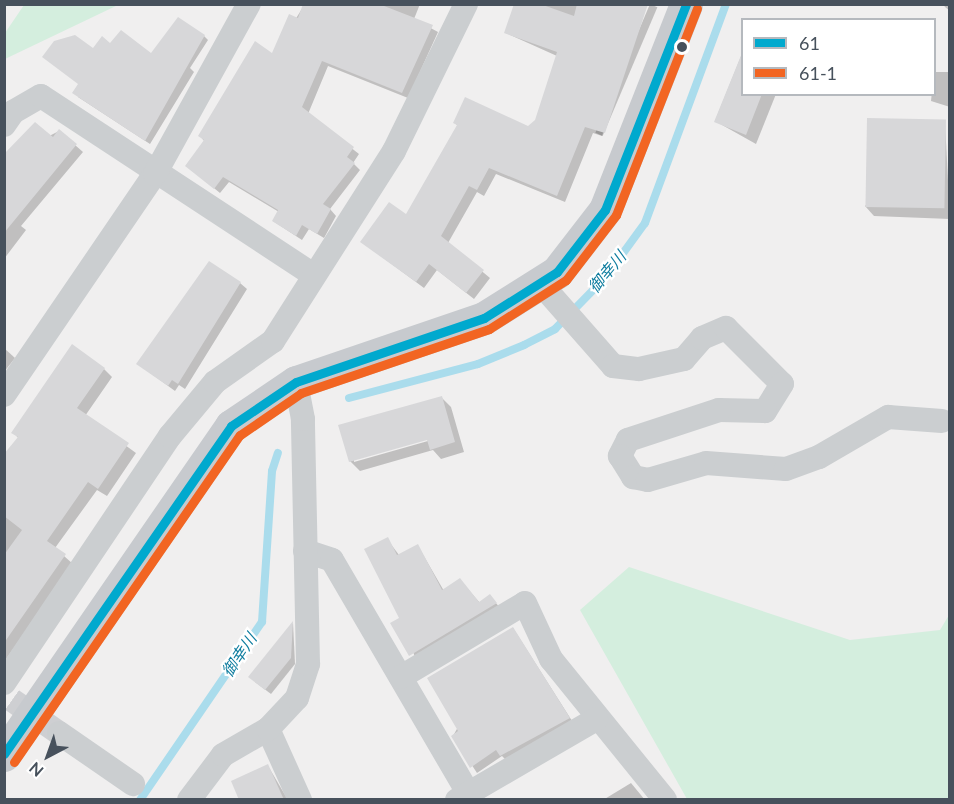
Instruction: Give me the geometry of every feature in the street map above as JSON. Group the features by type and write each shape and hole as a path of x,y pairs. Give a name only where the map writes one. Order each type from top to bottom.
{"main road":[{"path":"4,754 216,442 261,401 296,382 484,318 541,284 605,210 686,4"}],"street":[{"path":"4,395 155,174 249,4"},
{"path":"7,692 170,436 215,382 273,341 394,151 466,4"},
{"path":"4,125 13,112 41,96 155,174 314,275"},
{"path":"541,284 580,335 614,366 639,369 684,359 702,338 726,328 782,384 765,411 718,410 628,440 620,456 633,477 648,480 706,463 732,469 786,469 819,457 888,417 942,421"},
{"path":"189,800 223,755 268,729 297,698 308,664 303,419 296,382"},
{"path":"305,551 332,560 401,677 466,797 597,719"},
{"path":"401,677 525,603 551,658 597,719 665,800"},
{"path":"268,729 300,800"},
{"path":"59,733 133,784"}],"green space":[{"path":"24,5 118,5 5,59 5,33"},
{"path":"629,567 850,640 940,630 949,615 949,799 687,799 580,610"}],"building":[{"path":"303,4 379,4 433,25 402,93 322,61 302,107 354,147 347,157 355,163 323,204 331,209 317,234 302,225 296,236 272,221 278,210 223,177 214,189 185,166 204,140 198,136 255,41 272,53 289,14 298,18"},
{"path":"514,4 540,4 574,16 577,4 648,4 605,133 585,127 557,196 489,168 477,190 469,186 441,236 484,270 466,293 429,264 416,282 360,242 389,202 406,214 457,125 453,123 465,97 528,126 535,120 557,52 504,33"},
{"path":"178,17 205,35 145,141 72,93 78,84 42,57 54,41 75,35 93,48 102,36 110,43 121,30 151,53"},
{"path":"741,55 741,96 761,96 746,135 714,122"},
{"path":"867,118 946,119 944,208 865,207"},
{"path":"35,122 53,137 59,129 77,144 4,233 4,154"},
{"path":"209,261 241,282 178,384 172,380 168,386 136,364"},
{"path":"72,344 105,368 77,408 129,443 98,489 88,482 47,541 66,554 4,643 4,555 22,530 4,516 4,454 18,437 11,433"},
{"path":"442,396 455,442 430,450 427,440 349,462 338,425"},
{"path":"388,537 397,555 418,544 442,590 460,578 479,602 490,594 497,603 409,656 390,623 399,618 364,549"},
{"path":"293,621 291,658 265,690 248,677"},
{"path":"513,627 570,718 500,756 496,750 470,768 451,736 458,731 427,678"},
{"path":"268,764 284,800 239,800 231,781"}],"waterway":[{"name":"御幸川","path":"349,398 478,364 524,345 555,329 605,278 645,223 726,4"},
{"name":"御幸川","path":"140,800 262,622 272,471 278,453"}],"tunnel":[{"path":"12,700 59,733"}],"transit line":[{"name":"61","path":"4,754 231,426 296,382 484,318 557,272 605,210 686,4"},
{"name":"61-1","path":"14,762 240,435 301,393 489,329 566,280 616,215 697,8"}]}
